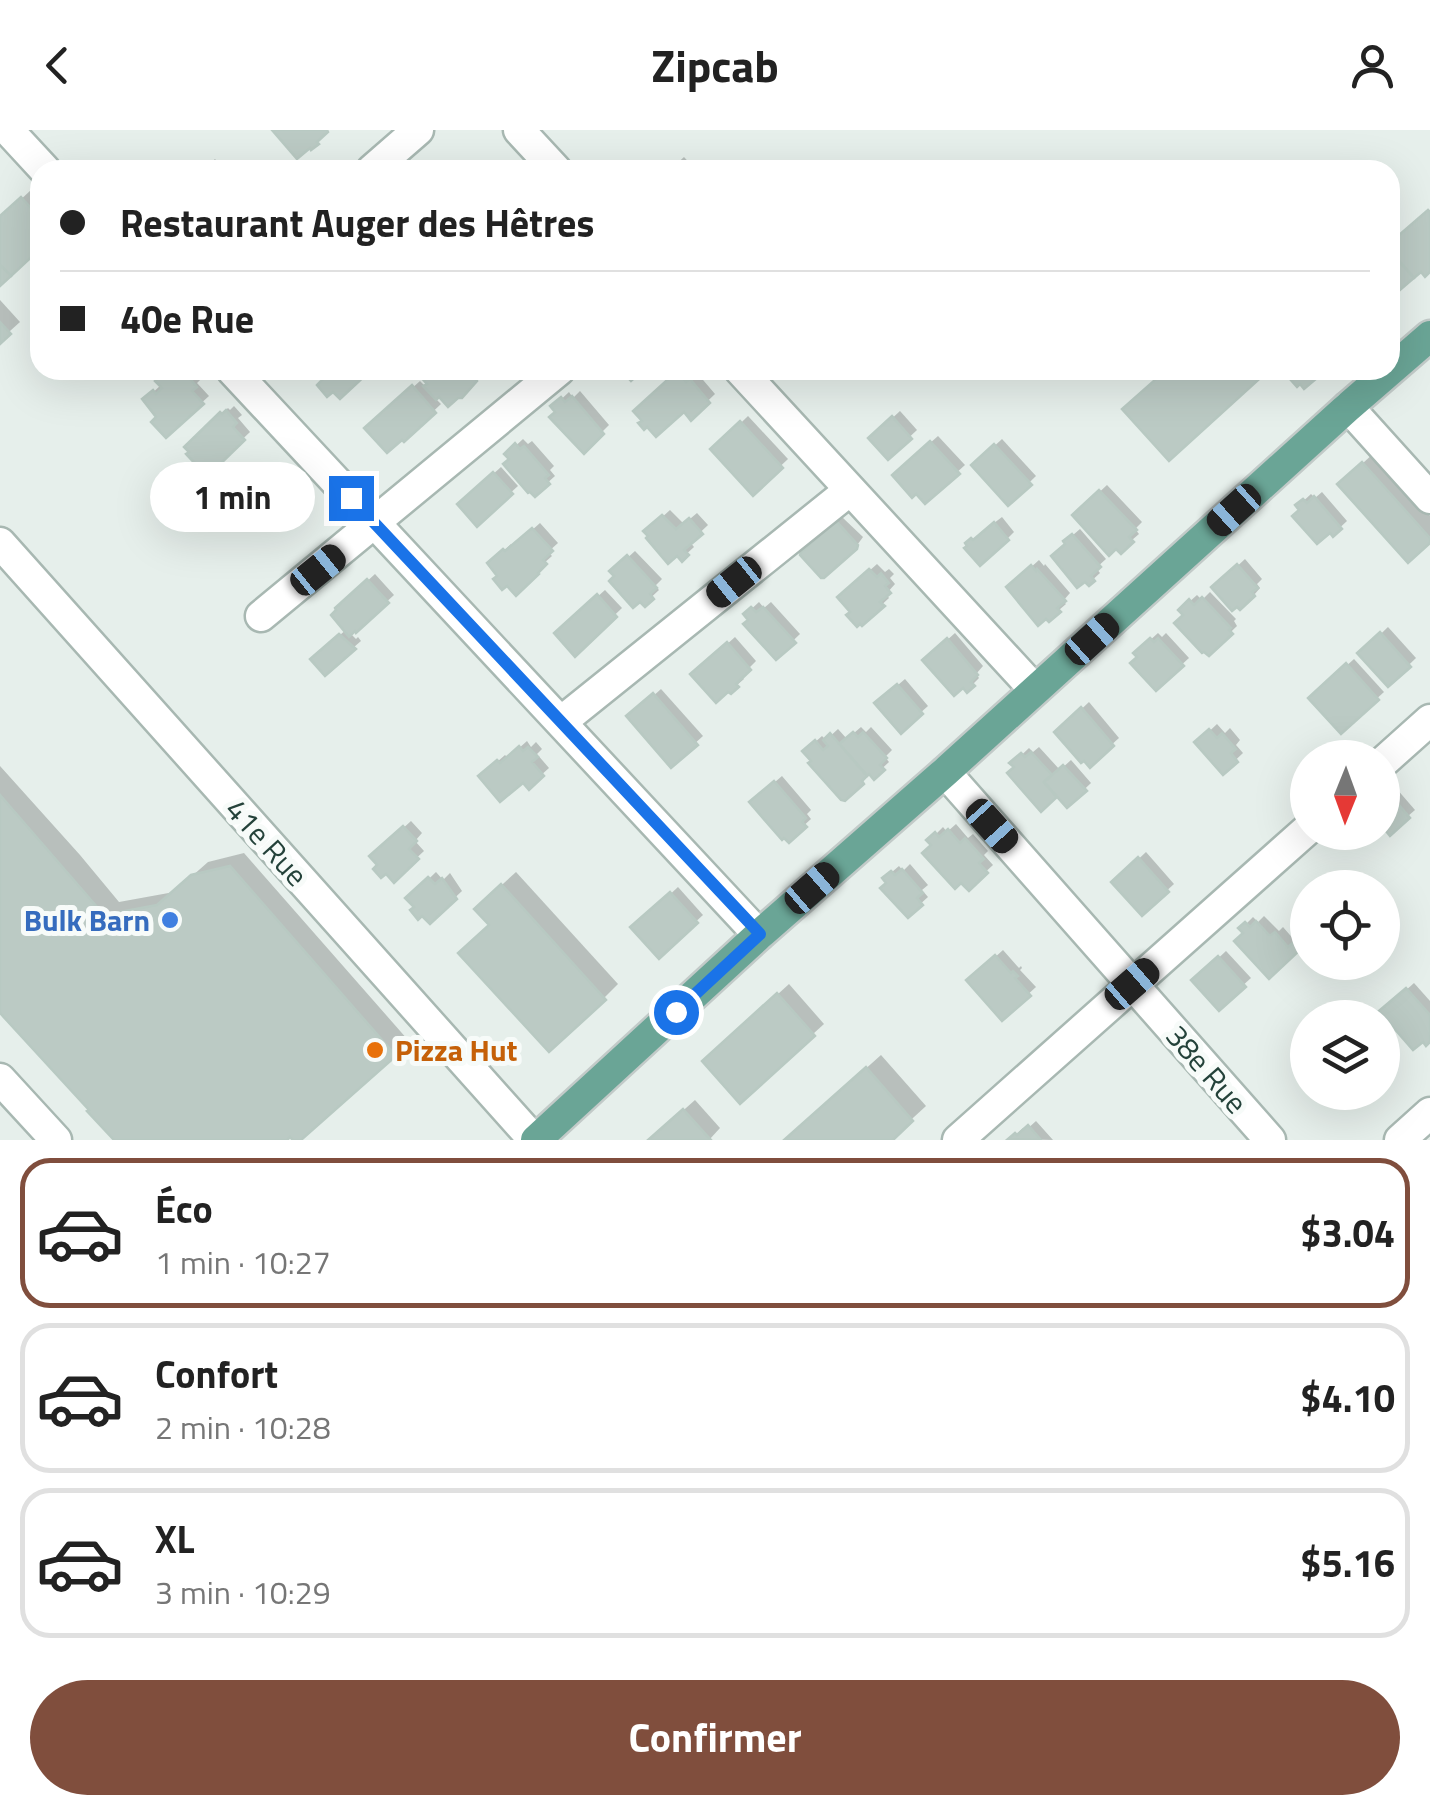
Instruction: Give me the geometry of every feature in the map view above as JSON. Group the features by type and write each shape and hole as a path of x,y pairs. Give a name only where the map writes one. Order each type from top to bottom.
{"main road":[{"path":"1400,362 1430,336"},
{"path":"535,1140 1379,380"}],"street":[{"path":"8,130 36,160"},
{"path":"384,160 418,130"},
{"path":"519,130 547,160"},
{"path":"241,380 760,934"},
{"path":"261,616 547,380"},
{"path":"749,380 1035,690"},
{"path":"1348,407 1430,498"},
{"path":"560,722 850,490"},
{"name":"41e Rue","path":"0,543 535,1140"},
{"path":"1400,746 1430,720"},
{"name":"38e Rue","path":"945,772 1270,1140"},
{"path":"958,1140 1290,845"},
{"path":"0,1079 56,1140"},
{"path":"1400,1140 1430,1114"}],"building":[{"path":"272,130 328,132 319,144 297,159"},
{"path":"21,197 30,207 30,258 11,276 0,265 0,216"},
{"path":"1430,212 1430,272 1425,277 1421,272 1414,278 1400,262 1400,234"},
{"path":"1400,262 1414,278 1400,290"},
{"path":"0,265 11,276 0,286"},
{"path":"0,322 11,334 0,344"},
{"path":"191,380 197,387 192,391 204,404 166,438 151,422 156,417 142,399 162,388 155,381"},
{"path":"322,380 360,380 340,399 333,392 327,397 317,385"},
{"path":"423,380 477,381 448,407 423,386 427,384"},
{"path":"667,380 691,380 710,403 691,421 684,412 656,437 647,427 644,430 633,411"},
{"path":"1155,380 1258,380 1169,461 1122,409"},
{"path":"1291,380 1315,380 1304,389 1300,384 1297,387"},
{"path":"412,385 436,413 387,453 364,428"},
{"path":"572,396 604,434 584,454 549,417 555,412 550,406 561,397 565,402"},
{"path":"226,410 237,423 233,427 245,440 210,474 205,469 200,473 184,447"},
{"path":"892,416 912,439 888,460 868,438"},
{"path":"740,421 783,468 753,496 710,449"},
{"path":"930,441 960,474 925,504 916,494 912,498 892,475"},
{"path":"515,443 520,449 524,446 549,475 545,478 550,484 535,497 503,464 509,459 504,454"},
{"path":"994,444 1032,485 1008,506 971,465"},
{"path":"1362,462 1430,538 1430,543 1408,563 1337,484"},
{"path":"493,472 513,494 477,527 457,504"},
{"path":"1099,490 1137,530 1129,537 1134,542 1121,554 1116,549 1109,556 1072,515"},
{"path":"1314,496 1342,529 1317,544 1292,516 1299,510 1295,505 1303,499 1307,503"},
{"path":"662,515 676,529 689,518 703,534 684,550 689,555 682,562 677,556 668,564 643,531"},
{"path":"994,522 1009,540 980,566 964,548 965,543"},
{"path":"833,523 838,523 858,545 821,578 800,555"},
{"path":"532,528 553,551 543,560 547,564 539,574 516,596 507,586 502,590 487,563"},
{"path":"1072,534 1101,567 1091,576 1095,581 1089,586 1085,582 1077,588 1051,556"},
{"path":"627,555 657,588 650,594 654,599 645,607 640,602 633,608 609,581 614,576 609,571"},
{"path":"1237,564 1258,588 1240,610 1237,607 1232,611 1211,587"},
{"path":"1031,565 1066,601 1057,608 1061,612 1038,626 1006,587"},
{"path":"869,569 877,577 881,573 891,593 880,602 885,606 857,627 837,597"},
{"path":"367,579 389,603 349,637 331,615"},
{"path":"597,594 617,617 575,657 554,633"},
{"path":"1202,597 1233,634 1209,656 1174,623 1183,615 1178,610 1189,599 1194,605"},
{"path":"751,607 756,612 763,607 796,643 776,660 743,624 748,620 743,614"},
{"path":"1380,632 1411,667 1388,687 1357,653"},
{"path":"339,634 356,649 325,676 310,659"},
{"path":"947,638 978,675 971,682 975,686 967,693 963,688 954,696 922,660"},
{"path":"1150,638 1154,642 1158,638 1184,666 1156,691 1130,663 1137,657 1133,653"},
{"path":"727,642 751,670 736,684 739,687 716,703 690,674"},
{"path":"1346,663 1379,700 1341,734 1308,698"},
{"path":"897,684 923,714 901,734 874,703"},
{"path":"653,693 698,745 671,768 626,716"},
{"path":"1081,707 1114,746 1090,768 1054,732"},
{"path":"1209,729 1217,738 1222,733 1236,749 1231,753 1238,762 1223,775 1194,742"},
{"path":"853,732 858,737 863,732 887,758 880,765 885,770 874,780 839,744"},
{"path":"830,733 867,776 864,784 845,801 808,763 811,761 802,751 815,740 823,750 828,746 823,740"},
{"path":"519,746 523,751 528,747 538,757 532,762 544,776 529,790 523,783 500,802 478,776"},
{"path":"1031,752 1052,775 1044,782 1057,797 1041,812 1007,773 1014,767 1009,763 1021,753 1025,757"},
{"path":"1063,765 1087,791 1067,808 1044,782"},
{"path":"774,781 806,818 802,822 807,827 789,843 749,802"},
{"path":"0,795 104,915 157,905 191,875 230,866 396,1056 301,1140 290,1137 114,1140 0,1013"},
{"path":"1400,806 1410,818 1400,827"},
{"path":"403,826 417,841 409,849 419,859 394,883 386,874 381,878 369,856"},
{"path":"948,829 960,843 965,838 984,859 979,863 988,873 969,891 961,883 955,889 922,853 931,845 926,840 935,832 939,837"},
{"path":"1138,857 1169,892 1142,916 1111,882"},
{"path":"902,869 923,893 917,898 923,905 908,918 880,888 886,883 882,878"},
{"path":"428,877 435,884 442,878 457,899 430,924 422,916 418,920 410,910 414,907 405,898"},
{"path":"501,884 606,1000 549,1052 458,953 489,925 474,909"},
{"path":"670,892 698,923 659,959 630,927"},
{"path":"1256,921 1269,935 1275,932 1290,945 1290,959 1269,979 1234,941 1243,933 1238,928 1245,922 1250,927"},
{"path":"995,955 1018,976 1015,978 1031,996 1002,1021 966,980"},
{"path":"1218,956 1246,987 1219,1011 1191,980"},
{"path":"1406,988 1430,1015 1430,1042 1426,1046 1423,1042 1413,1050 1400,1035 1400,1000 1392,1000"},
{"path":"777,993 815,1036 740,1104 702,1061"},
{"path":"866,1067 913,1121 893,1140 784,1140"},
{"path":"683,1109 711,1140 648,1140"},
{"path":"1028,1125 1041,1140 1008,1139 1017,1135"}],"place":[{"name":"Bulk Barn","path":"170,920"},
{"name":"Pizza Hut","path":"375,1050"}],"route":[{"path":"351,498 760,934 676,1012"}]}
